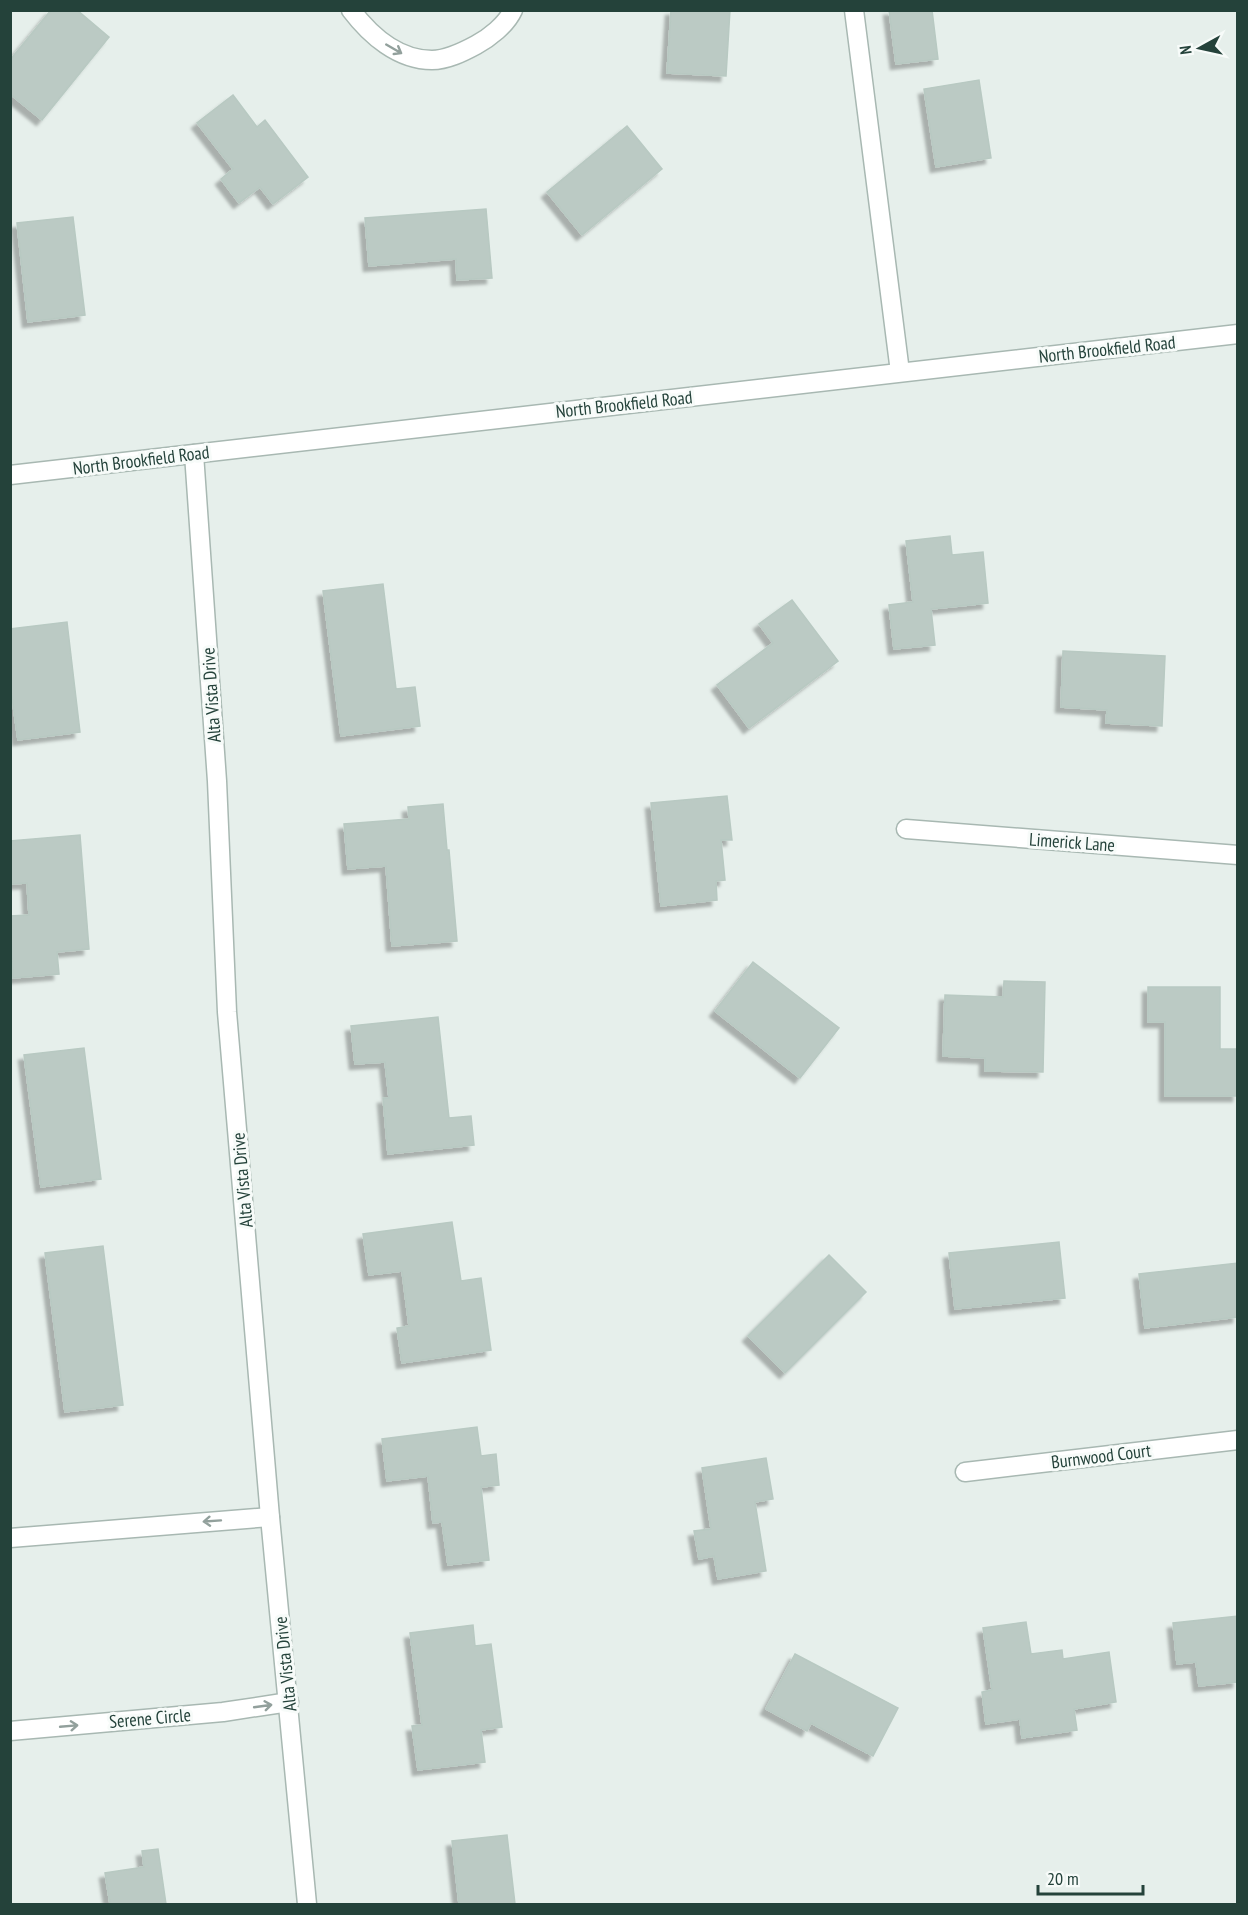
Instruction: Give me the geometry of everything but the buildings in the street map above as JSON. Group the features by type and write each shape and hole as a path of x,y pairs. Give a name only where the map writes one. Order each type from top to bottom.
{"street":[{"path":"351,10 373,36 404,54 432,60 459,54 488,39 513,10"},
{"path":"854,10 900,372"},
{"name":"North Brookfield Road","path":"10,475 1238,334"},
{"name":"Alta Vista Drive","path":"194,454 217,781 227,1012 270,1517 307,1905"},
{"name":"Limerick Lane","path":"906,830 1238,855"},
{"name":"Burnwood Court","path":"965,1472 1238,1440"},
{"path":"10,1538 270,1517"},
{"name":"Serene Circle","path":"10,1731 223,1712 289,1702"}]}
